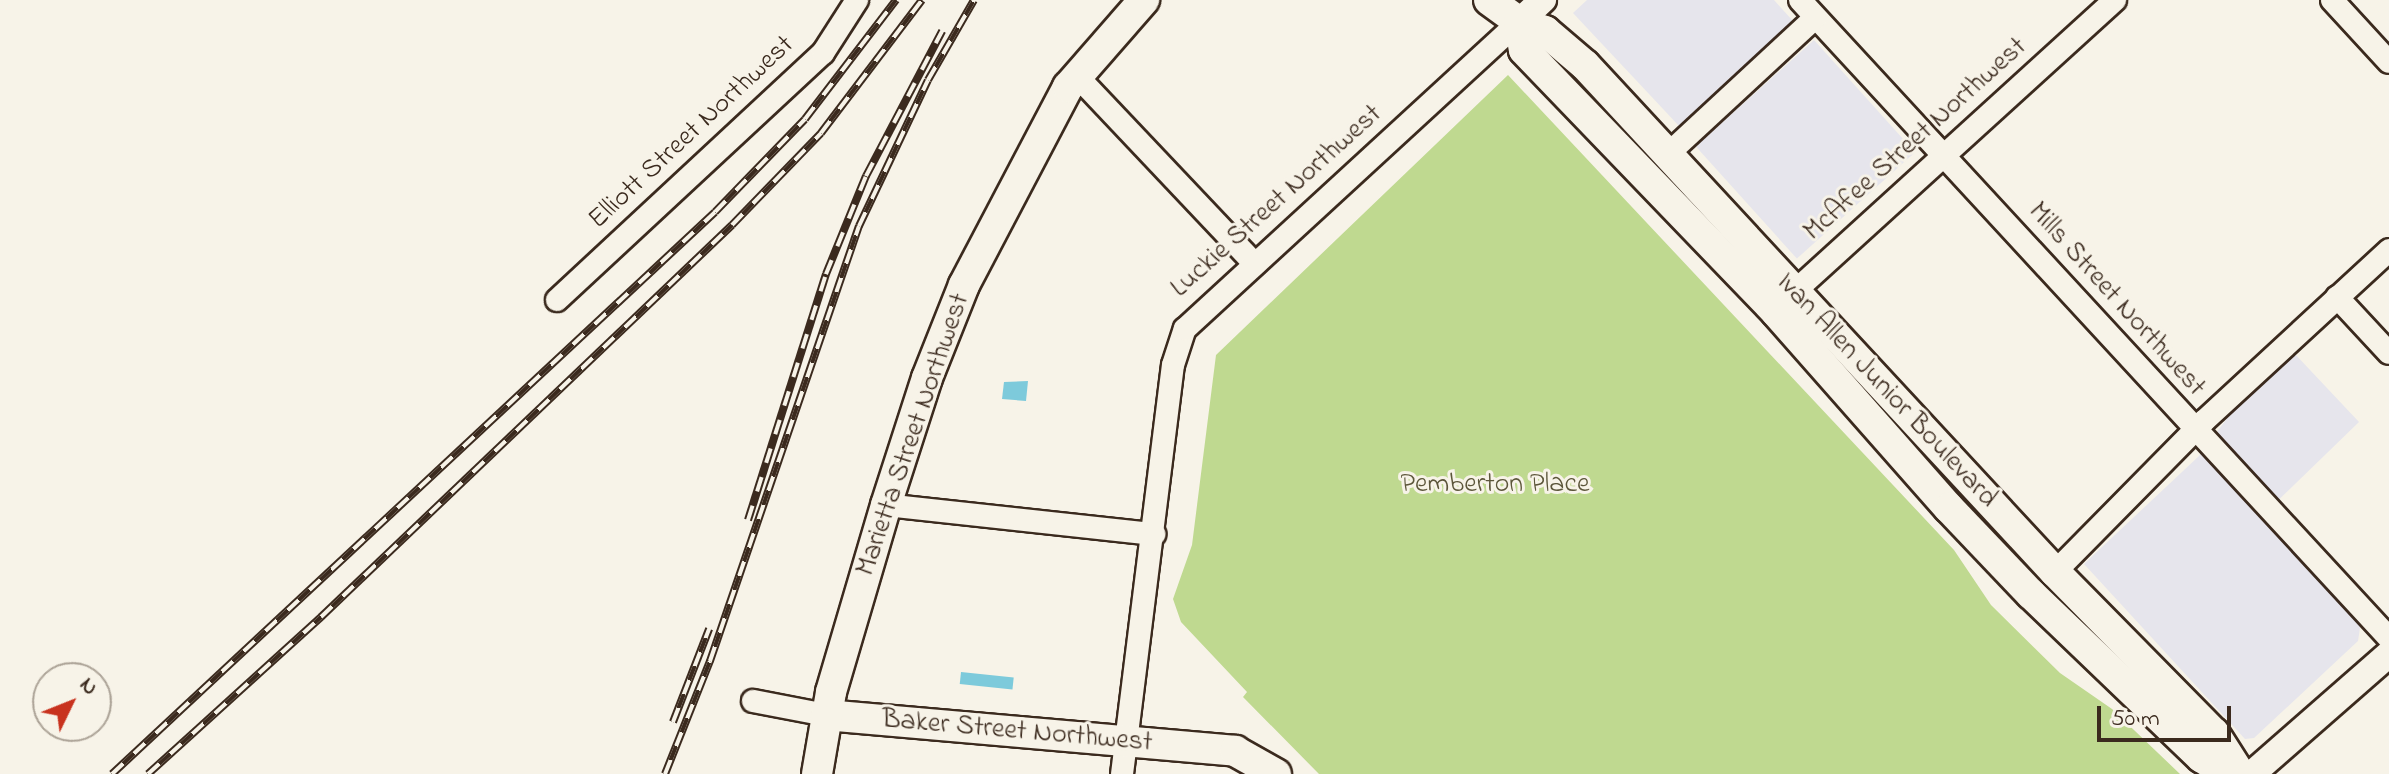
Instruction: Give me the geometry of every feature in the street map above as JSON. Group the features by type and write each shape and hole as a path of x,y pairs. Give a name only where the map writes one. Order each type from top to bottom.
{"main road":[{"name":"Marietta Street Northwest","path":"817,774 826,715 886,505 927,378 964,285 1042,131 1077,76 1144,0"},
{"name":"Ivan Allen Junior Boulevard","path":"1489,0 1519,22 1560,42 1668,154 2055,572 2214,733 2240,774"},
{"name":"Ivan Allen Junior Boulevard","path":"1519,22 1524,50 1776,312 1949,508 2031,594 2201,757 2227,774"},
{"name":"Baker Street Northwest","path":"826,715 1235,751 1276,774"}],"street":[{"name":"Elliott Street Northwest","path":"557,300 823,53 857,0"},
{"name":"Luckie Street Northwest","path":"1122,774 1177,347 1196,314 1255,264 1543,0"},
{"name":"Mills Street Northwest","path":"1800,0 2389,638"},
{"name":"McAfee Street Northwest","path":"1794,292 2115,0"},
{"path":"2332,0 2389,62"},
{"path":"1668,154 1815,18"},
{"path":"1077,76 1255,264"},
{"path":"2055,572 2195,431 2389,250"},
{"path":"2337,297 2389,353"},
{"path":"886,505 1154,534"},
{"path":"2252,774 2389,654"},
{"name":"Baker Street Northwest","path":"753,701 826,715"}],"shaded area":[{"path":"1587,0 1774,0 1793,21 1679,126 1573,13"},
{"path":"1814,40 1915,152 1797,259 1696,146"},
{"path":"2294,353 2359,422 2263,515 2361,621 2358,641 2254,738 2245,739 2084,564 2199,456 2231,413"}],"green space":[{"name":"Pemberton Place","path":"1508,75 1954,550 1991,605 2060,673 2112,709 2180,774 1319,774 1243,697 1247,692 1181,622 1173,599 1192,545 1216,355"}],"water":[{"path":"1028,381 1026,401 1002,399 1004,382"},
{"path":"961,672 1014,678 1012,689 960,684"}],"railway":[{"path":"112,774 715,212 805,119 896,0"},
{"path":"148,774 321,617 732,225 821,133 922,0"},
{"path":"665,774 710,661 859,226 928,80 974,0"},
{"path":"748,520 826,274 866,176 942,31"},
{"path":"673,722 709,629"}]}
